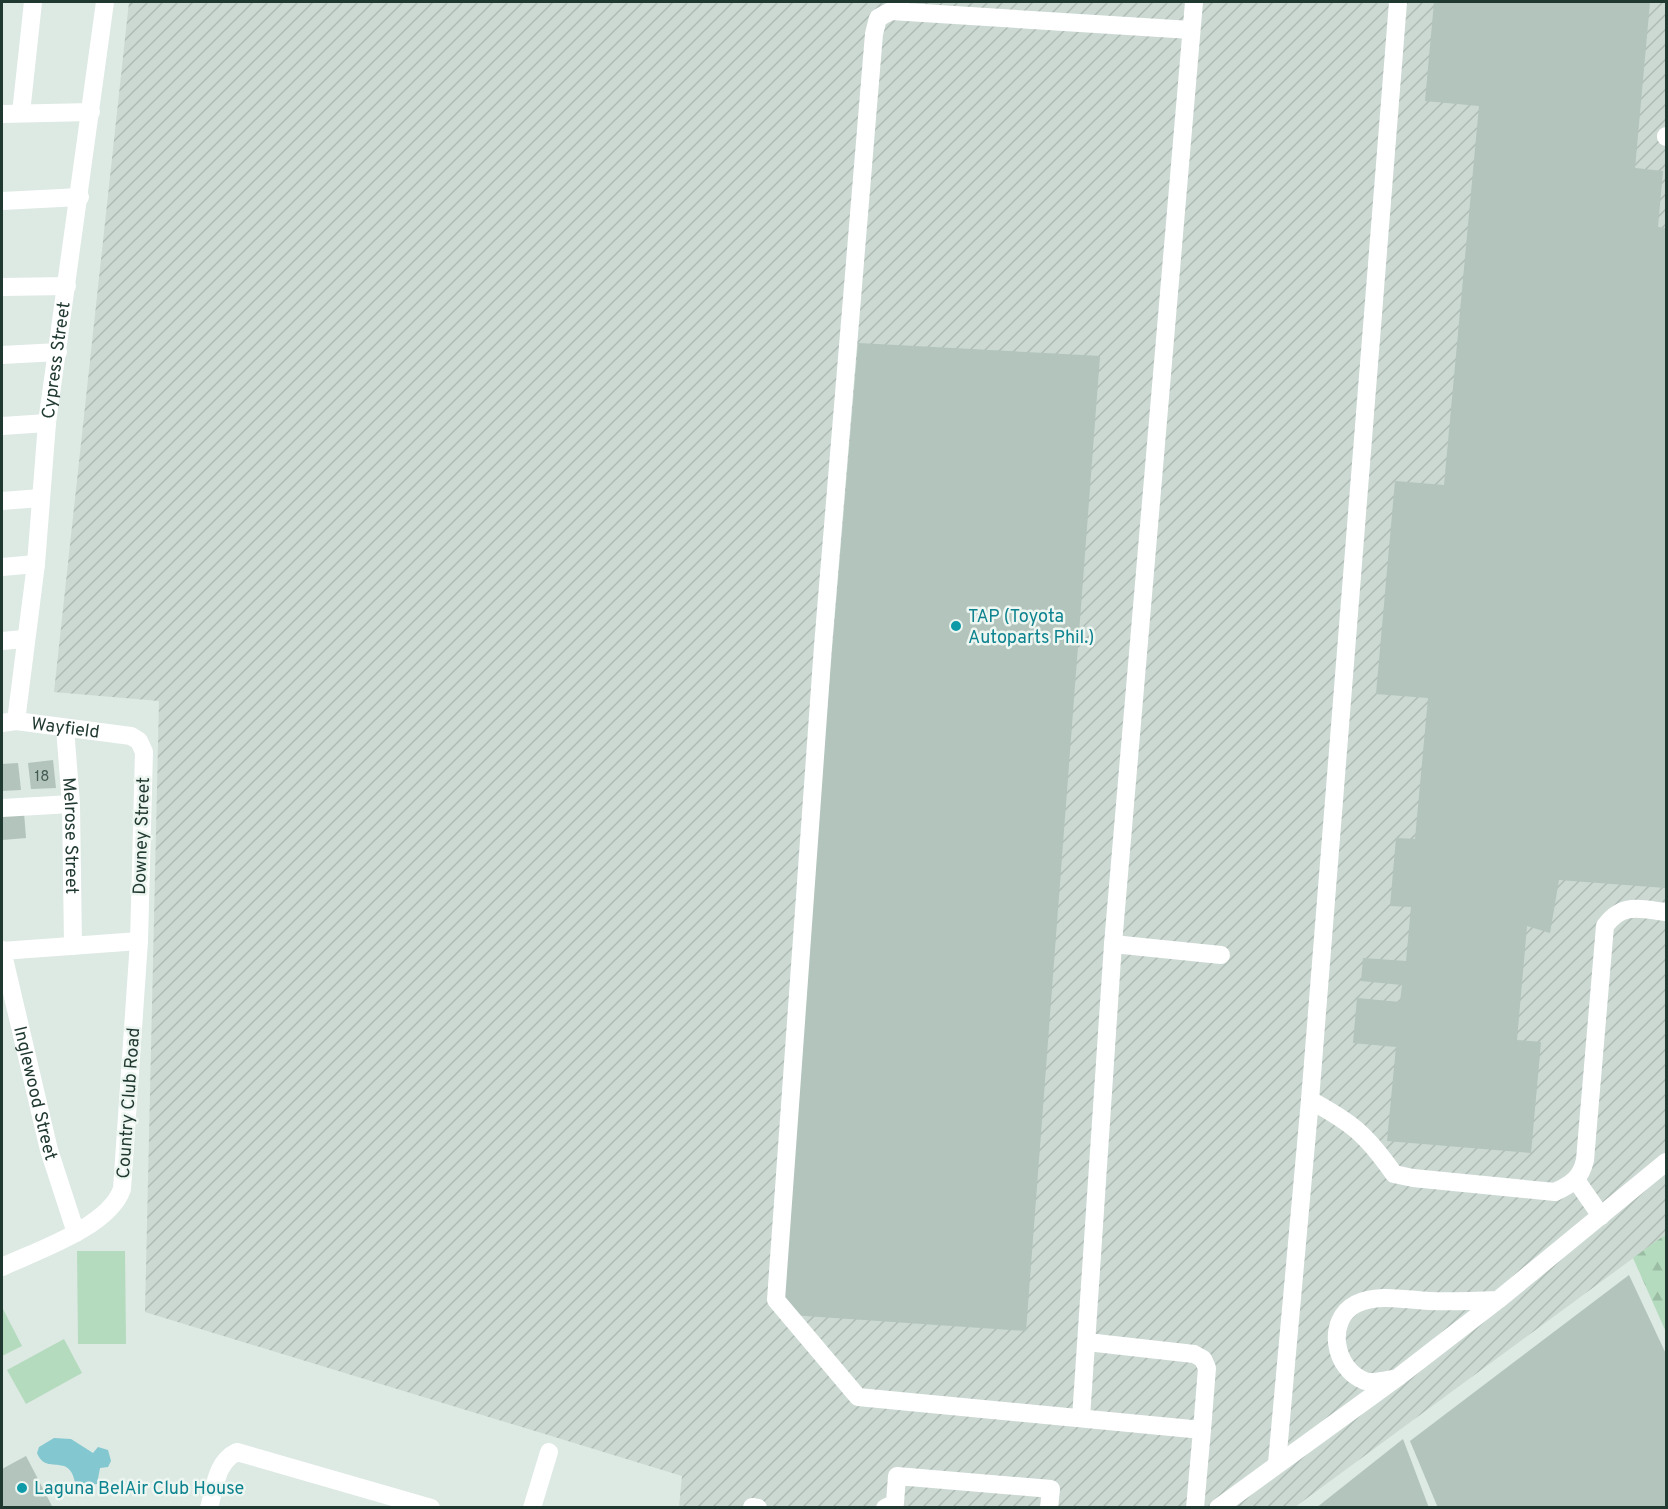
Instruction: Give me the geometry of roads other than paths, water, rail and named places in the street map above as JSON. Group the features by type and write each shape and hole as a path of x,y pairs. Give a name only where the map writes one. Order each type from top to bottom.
{"street":[{"path":"21,113 33,2"},
{"name":"Cypress Street","path":"9,722 36,564 47,423 80,197 105,2"},
{"path":"1081,1418 1088,1342 1113,944 1194,2"},
{"path":"1278,1463 1310,1100 1398,2"},
{"path":"1191,30 891,11 878,18 872,57 824,634 776,1300 858,1397 1202,1430"},
{"path":"2,114 91,112"},
{"path":"2,201 80,197"},
{"path":"2,287 67,286"},
{"path":"2,355 58,352"},
{"path":"2,426 47,423"},
{"path":"2,501 40,498"},
{"path":"2,567 36,564"},
{"path":"2,641 24,639"},
{"name":"Wayfield","path":"9,722 131,736"},
{"name":"Melrose Street","path":"65,728 71,804 73,946"},
{"name":"Downey Street","path":"131,736 139,741 144,752 138,941"},
{"path":"2,808 71,804"},
{"path":"1310,1100 1352,1124 1377,1149 1395,1174 1413,1178 1555,1192 1576,1180 1581,1174 1585,1160 1605,926 1613,914 1632,909 1666,912"},
{"path":"2,950 138,941"},
{"name":"Country Club Road","path":"2,1267 76,1233 111,1208 118,1200 122,1189 138,941"},
{"path":"1113,944 1221,955"},
{"name":"Inglewood Street","path":"2,950 49,1150 76,1233"},
{"path":"1218,1508 1498,1300 1666,1162"},
{"path":"1576,1180 1601,1216"},
{"path":"1396,1378 1381,1382 1366,1381 1350,1372 1339,1356 1336,1340 1345,1313 1357,1304 1384,1297 1465,1302 1498,1300"},
{"path":"1088,1342 1194,1354 1203,1359 1207,1368 1195,1508"},
{"path":"209,1508 221,1466 227,1457 237,1452 431,1508"},
{"path":"532,1508 549,1452"},
{"path":"885,1508 895,1503 897,1476 1051,1489 1049,1508"},
{"path":"752,1507 758,1508"}],"water":[{"path":"54,1438 71,1439 93,1453 98,1447 108,1450 111,1461 108,1467 100,1468 97,1484 82,1486 75,1482 68,1468 41,1460 37,1453 39,1447"}],"place":[{"name":"TAP (Toyota Autoparts Phil.)","path":"956,626"},
{"name":"Laguna BelAir Club House","path":"22,1488"}]}
